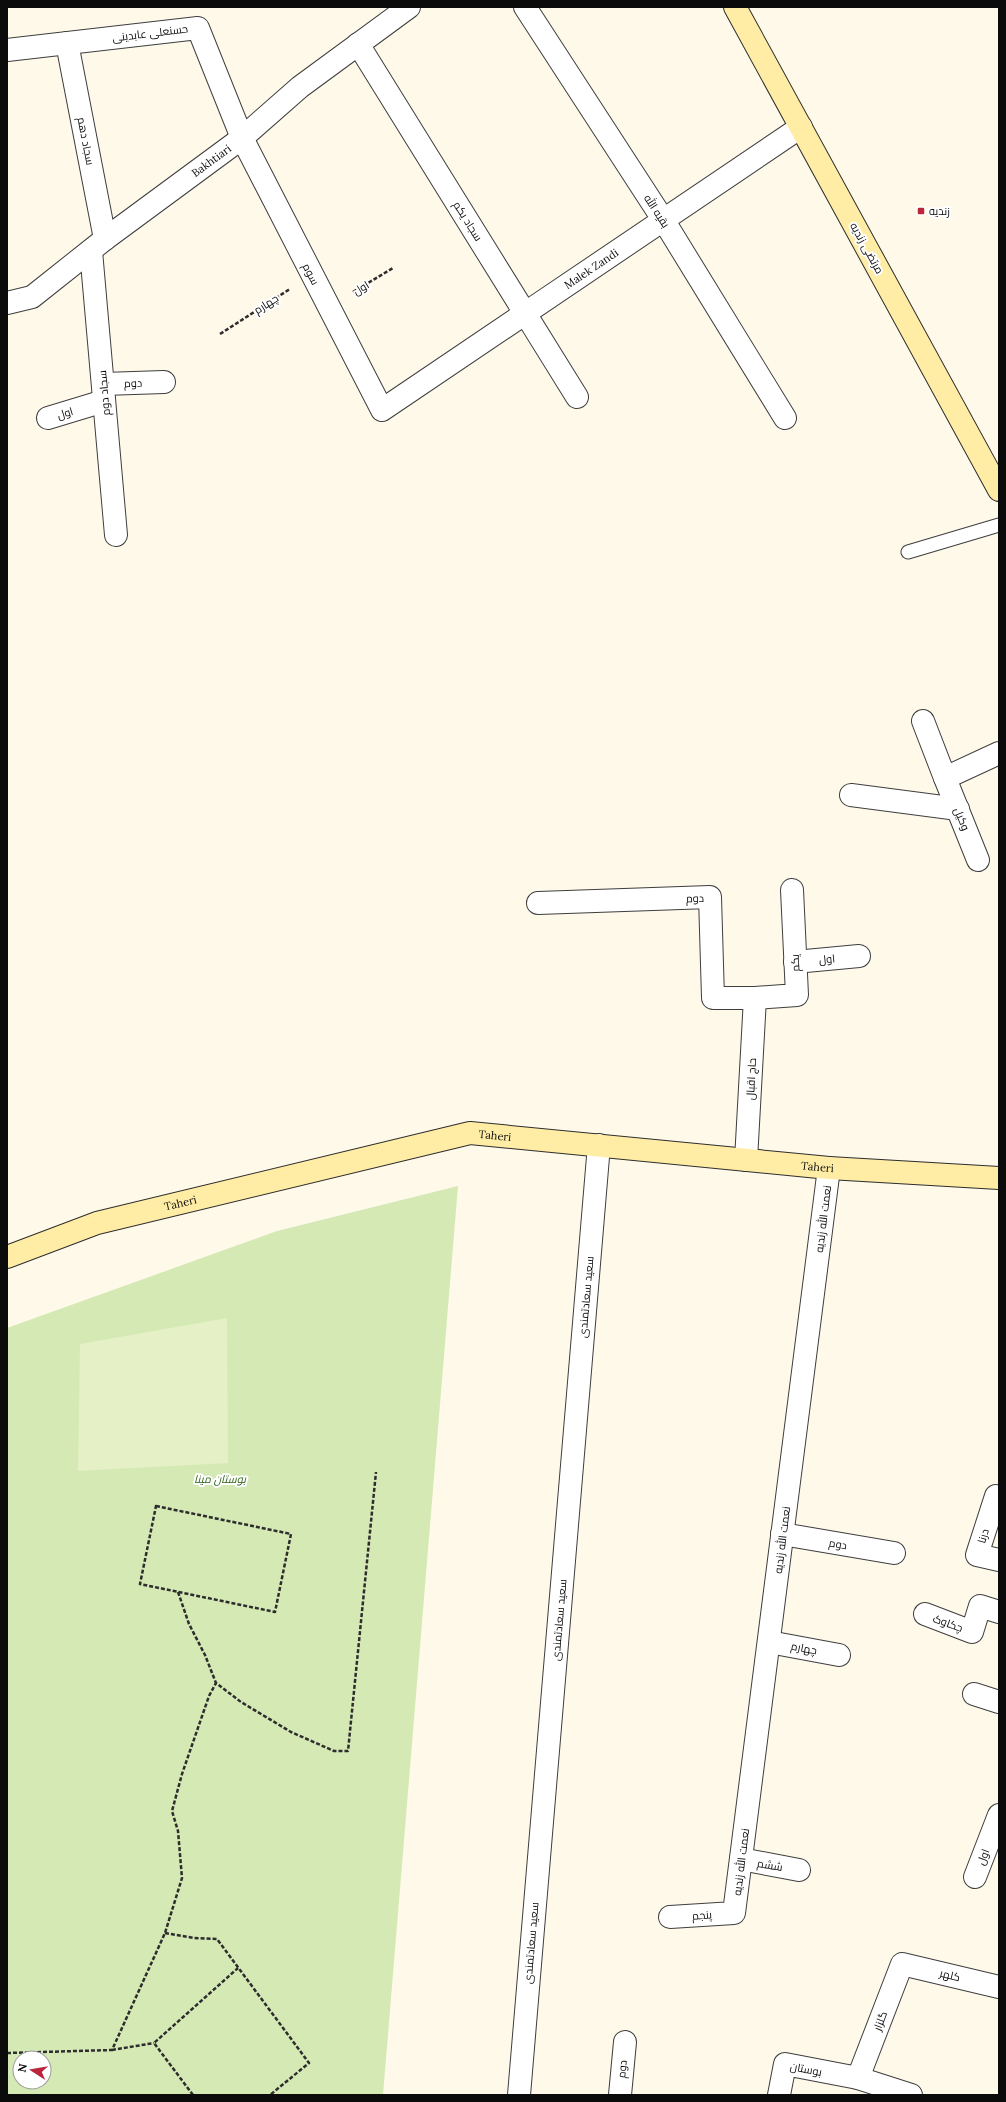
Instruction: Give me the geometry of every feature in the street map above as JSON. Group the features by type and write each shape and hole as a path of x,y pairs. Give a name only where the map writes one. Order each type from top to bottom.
{"street":[{"name":"Bakhtiari","path":"7,303 32,297 98,245 242,138 300,87 409,7"},
{"name":"بقیه الله","path":"525,7 664,221 786,418"},
{"name":"مرتضی زندیه","path":"735,7 999,490"},
{"name":"حسنعلی عابدینی","path":"7,50 198,28 242,138"},
{"name":"سجاد دهم","path":"67,43 98,245"},
{"name":"سجاد یکم","path":"358,44 577,398"},
{"name":"Malek Zandi","path":"382,410 664,221 801,127"},
{"name":"سوم","path":"242,138 382,410"},
{"name":"سجاد دوم","path":"98,245 103,392 116,536"},
{"name":"دوم","path":"103,392 164,382"},
{"name":"اول","path":"48,418 103,392"},
{"name":"وکیل","path":"923,721 978,860"},
{"path":"945,778 999,753"},
{"path":"851,795 958,809"},
{"name":"یکم","path":"755,998 797,995 792,890"},
{"name":"دوم","path":"538,903 710,897 713,998 755,998"},
{"name":"اول","path":"795,962 859,956"},
{"name":"حاج اقبال","path":"746,1160 755,998"},
{"name":"Taheri","path":"7,1257 97,1223 470,1133 829,1168 999,1178"},
{"name":"سعید سعادتمندی","path":"518,2095 599,1145"},
{"name":"نعمت الله زندیه","path":"734,1913 829,1168"},
{"name":"درنا","path":"996,1496 977,1555 999,1560"},
{"name":"دوم","path":"782,1534 894,1553"},
{"name":"چکاوک","path":"925,1614 972,1632 980,1606 999,1612"},
{"name":"چهارم","path":"769,1642 839,1655"},
{"path":"974,1694 999,1702"},
{"name":"اول","path":"975,1877 999,1815"},
{"name":"ششم","path":"741,1859 799,1870"},
{"name":"پنجم","path":"670,1917 734,1913"},
{"name":"کلهر","path":"902,1964 999,1987"},
{"name":"گلزار","path":"858,2078 902,1964"},
{"name":"دوم","path":"620,2095 625,2042"},
{"name":"بوستان","path":"778,2095 785,2064 858,2078"},
{"path":"858,2078 911,2095"}],"lane":[{"path":"908,552 999,525"}],"path":[{"name":"اول","path":"328,307 393,268"},
{"name":"چهارم","path":"220,334 312,275"},
{"path":"178,1592 189,1624 205,1655 216,1683 241,1702 292,1732 334,1751 348,1751 376,1472"},
{"path":"156,1506 291,1534 275,1612 178,1592 140,1584 156,1506"},
{"path":"112,2050 165,1933 182,1878 178,1831 172,1811 184,1766 209,1696 216,1683"},
{"path":"165,1933 194,1938 217,1939 309,2063 270,2095"},
{"path":"7,2053 112,2050 154,2043 238,1968"},
{"path":"154,2043 193,2095"}],"green space":[{"name":"بوستان مینا","path":"458,1186 383,2095 7,2095 7,1328 277,1231"},
{"path":"227,1318 228,1463 78,1471 80,1344"}],"place":[{"name":"زندیه","path":"921,211"}]}
